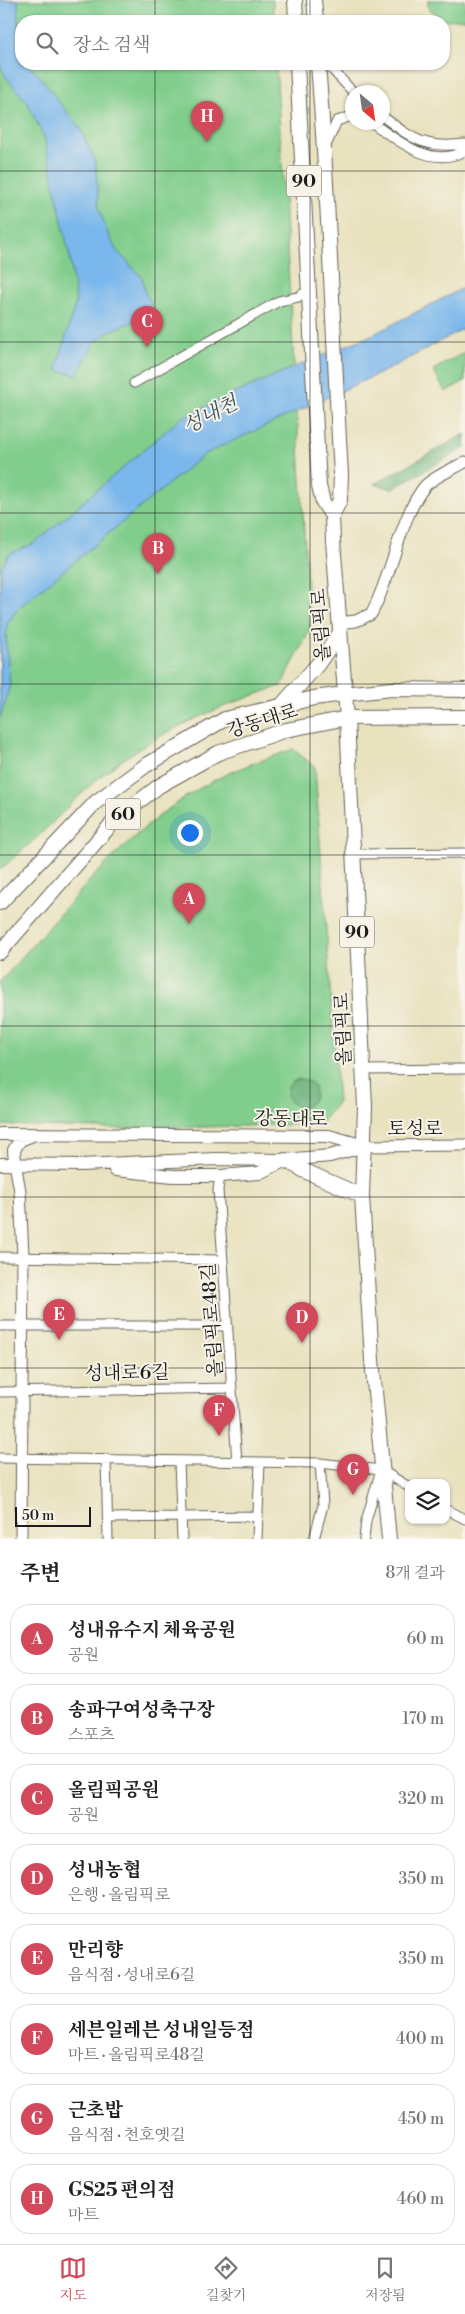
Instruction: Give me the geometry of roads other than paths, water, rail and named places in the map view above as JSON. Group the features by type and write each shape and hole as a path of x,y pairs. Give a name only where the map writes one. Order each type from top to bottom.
{"main road":[{"path":"295,0 296,15"},
{"path":"314,0 315,15"},
{"name":"올림픽로","path":"298,70 319,486 323,502 332,516"},
{"name":"올림픽로","path":"318,70 325,148 330,293 341,474 340,500 332,516 354,854 364,1146 362,1196 372,1360 381,1470 390,1539"},
{"path":"281,706 318,664 338,628"},
{"name":"강동대로","path":"0,902 96,802 145,766 225,719 314,698 344,694 392,689 465,690"},
{"name":"강동대로","path":"0,952 116,819 159,786 218,753 286,730 346,718 465,718"},
{"name":"강동대로","path":"0,1134 329,1136 364,1146"},
{"path":"14,1163 14,1150 20,1140 36,1135"},
{"name":"강동대로","path":"0,1164 80,1165 217,1159 285,1160 330,1156 364,1146"},
{"path":"80,1165 173,1176 220,1176 259,1173 285,1160 362,1196"}],"street":[{"path":"333,70 346,85"},
{"path":"325,148 337,121 345,118"},
{"path":"390,122 415,140 446,147 465,144"},
{"path":"382,130 422,154 454,157 465,151"},
{"path":"134,384 279,301 309,294"},
{"path":"338,628 371,614 389,576 409,515 426,485 465,462"},
{"path":"354,854 465,853"},
{"path":"362,1070 465,1070"},
{"name":"토성로","path":"364,1146 465,1145"},
{"path":"14,1163 20,1191 23,1256 21,1539"},
{"name":"올림픽로48길","path":"220,1176 218,1190 237,1462"},
{"path":"0,1256 223,1260"},
{"path":"0,1326 228,1326"},
{"name":"성내로6길","path":"0,1392 232,1388"},
{"path":"0,1458 320,1463 381,1470 405,1485"},
{"path":"106,1459 108,1539"},
{"path":"179,1461 182,1539"},
{"path":"257,1539 260,1462"},
{"path":"314,1539 323,1505 320,1463"},
{"path":"364,1539 366,1522 381,1470"},
{"path":"450,1511 465,1519"},
{"path":"108,1518 258,1516"}],"water":[{"path":"0,0 18,0 18,15 15,15 15,70 34,70 79,126 95,160 99,208 106,229 116,250 142,277 145,293 151,303 149,315 110,331 94,343 77,375 56,370 76,302 70,258 44,137 27,102 5,76 0,64"},
{"name":"성내천","path":"465,287 465,328 389,369 205,454 18,608 7,624 6,642 10,685 0,719 0,569 9,554 35,543 181,418 278,374 374,334"}],"place":[{"name":"GS25 편의점","path":"207,142"},
{"name":"올림픽공원","path":"147,347"},
{"name":"송파구여성축구장","path":"158,574"},
{"name":"성내유수지 체육공원","path":"189,924"},
{"name":"만리향","path":"59,1340"},
{"name":"성내농협","path":"302,1343"},
{"name":"세븐일레븐 성내일등점","path":"219,1436"},
{"name":"근초밥","path":"353,1495"}]}
